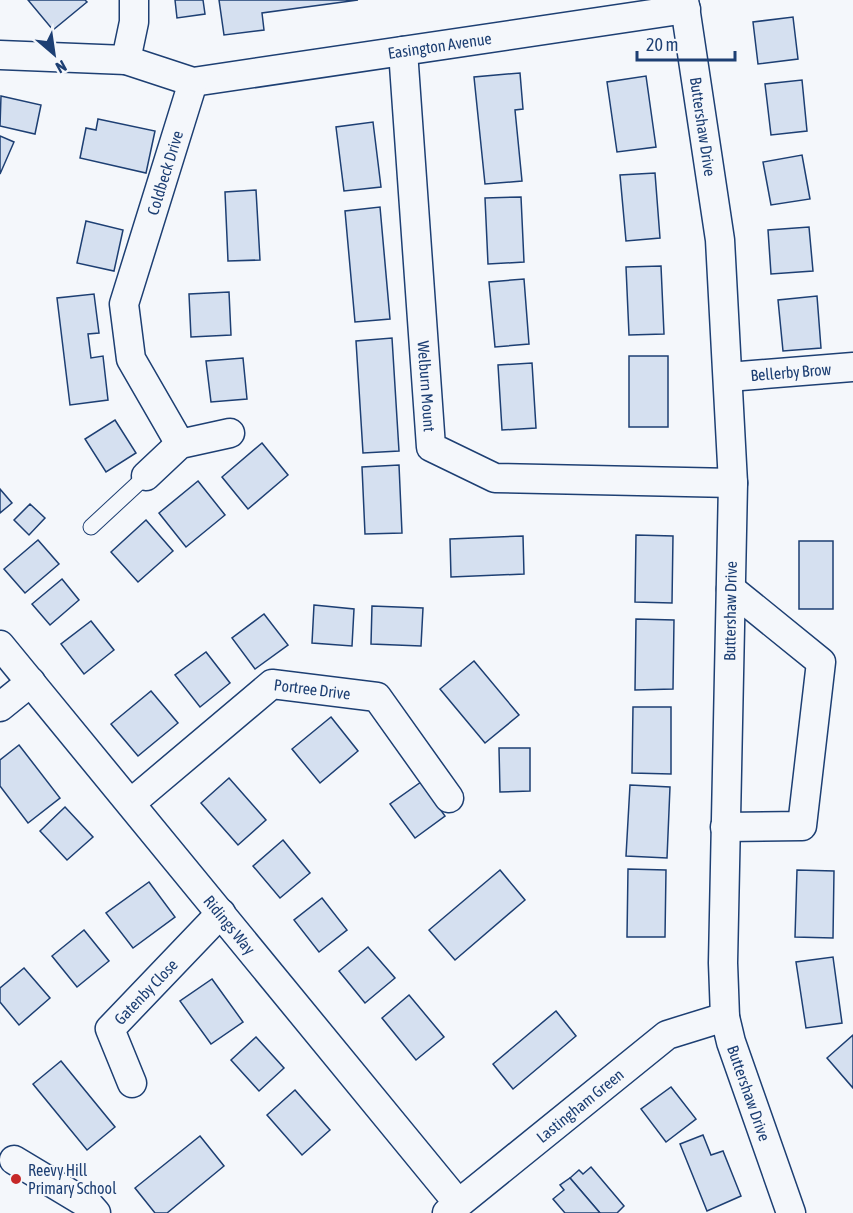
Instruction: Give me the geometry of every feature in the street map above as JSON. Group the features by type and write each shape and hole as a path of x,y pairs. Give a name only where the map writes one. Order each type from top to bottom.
{"street":[{"path":"126,60 134,22 134,0"},
{"name":"Easington Avenue","path":"193,82 403,51 685,4"},
{"name":"Buttershaw Drive","path":"685,4 720,240 734,483 725,827 723,963 725,1017 731,1042 791,1213"},
{"name":"Welburn Mount","path":"403,51 431,447 495,478 734,483"},
{"path":"0,55 126,60 193,82"},
{"name":"Coldbeck Drive","path":"180,444 131,359 124,304 193,82"},
{"name":"Bellerby Brow","path":"728,377 853,367"},
{"path":"146,476 180,444 230,433"},
{"path":"725,827 802,826 821,662 731,590"},
{"name":"Ridings Way","path":"0,645 222,913 452,1208"},
{"path":"0,707 31,682"},
{"name":"Portree Drive","path":"131,803 272,684 377,697 449,798"},
{"name":"Gatenby Close","path":"132,1083 110,1029 222,913"},
{"name":"Lastingham Green","path":"452,1208 668,1035 725,1017"},
{"path":"14,1161 89,1205 96,1213"}],"lane":[{"path":"91,527 146,476"}],"building":[{"path":"28,0 85,0 87,2 53,30"},
{"path":"175,0 203,0 205,14 177,18"},
{"path":"219,0 358,0 262,13 264,30 224,35"},
{"path":"793,17 798,59 758,64 753,22"},
{"path":"520,73 523,109 515,110 522,181 485,184 474,77"},
{"path":"646,76 656,147 617,152 607,82"},
{"path":"802,80 807,131 771,135 765,84"},
{"path":"1,96 41,105 35,134 0,126"},
{"path":"98,119 155,131 146,173 80,158 86,128 96,130"},
{"path":"373,122 381,187 344,191 336,127"},
{"path":"0,136 14,142 0,174"},
{"path":"802,155 810,199 771,205 763,162"},
{"path":"655,173 660,238 626,241 620,175"},
{"path":"256,190 260,260 228,261 225,192"},
{"path":"521,197 524,262 488,264 485,198"},
{"path":"380,207 390,319 355,322 345,211"},
{"path":"86,221 123,230 114,271 77,263"},
{"path":"809,227 813,271 771,274 768,230"},
{"path":"661,266 664,334 629,335 626,267"},
{"path":"524,279 529,344 495,347 489,282"},
{"path":"229,292 231,335 191,337 189,294"},
{"path":"94,294 99,333 88,334 91,358 103,356 108,400 70,405 57,298"},
{"path":"817,296 821,348 783,351 778,300"},
{"path":"392,338 399,451 363,453 356,341"},
{"path":"629,356 668,356 668,427 629,427"},
{"path":"243,358 247,399 211,402 206,361"},
{"path":"532,363 536,428 502,430 498,365"},
{"path":"115,420 136,453 106,472 85,439"},
{"path":"262,443 288,475 248,509 222,477"},
{"path":"399,465 402,533 365,534 362,467"},
{"path":"198,481 225,515 186,547 159,513"},
{"path":"0,489 12,503 0,513"},
{"path":"30,504 45,518 29,535 14,520"},
{"path":"146,520 173,551 138,582 111,552"},
{"path":"636,535 673,536 672,603 635,602"},
{"path":"523,536 524,574 451,577 450,539"},
{"path":"38,540 59,564 25,593 4,569"},
{"path":"799,541 833,541 833,609 799,609"},
{"path":"62,579 79,600 50,625 32,604"},
{"path":"314,605 354,609 352,646 312,643"},
{"path":"372,606 423,608 421,646 371,644"},
{"path":"264,614 288,645 255,669 232,638"},
{"path":"636,619 674,620 673,689 635,690"},
{"path":"91,621 114,650 84,674 61,644"},
{"path":"206,652 230,683 200,707 175,675"},
{"path":"474,661 519,715 485,743 440,689"},
{"path":"151,691 178,723 138,756 111,724"},
{"path":"633,707 671,707 671,774 632,773"},
{"path":"331,717 358,751 320,783 292,749"},
{"path":"19,745 60,798 28,823 0,786 0,760"},
{"path":"499,748 530,748 530,791 500,792"},
{"path":"229,778 266,820 238,845 201,803"},
{"path":"421,782 445,816 415,838 390,804"},
{"path":"630,785 670,787 667,858 626,856"},
{"path":"65,807 93,837 67,860 40,831"},
{"path":"283,840 310,873 280,898 253,866"},
{"path":"628,869 666,870 665,937 627,937"},
{"path":"500,870 525,900 455,960 429,930"},
{"path":"797,870 834,871 833,938 795,937"},
{"path":"149,882 175,917 133,948 106,913"},
{"path":"322,898 347,930 319,952 294,920"},
{"path":"84,930 109,961 77,987 52,956"},
{"path":"368,947 395,978 365,1003 339,971"},
{"path":"833,957 842,1023 806,1028 796,962"},
{"path":"24,968 50,998 19,1025 0,1002 0,988"},
{"path":"212,979 243,1022 211,1044 180,1001"},
{"path":"409,995 444,1037 416,1060 382,1018"},
{"path":"556,1011 576,1036 513,1089 493,1064"},
{"path":"853,1035 853,1088 827,1058"},
{"path":"256,1037 284,1068 259,1091 231,1060"},
{"path":"61,1061 115,1127 87,1150 33,1084"},
{"path":"671,1087 696,1119 666,1142 641,1109"},
{"path":"295,1090 330,1130 302,1155 267,1115"},
{"path":"703,1135 711,1155 723,1151 741,1196 707,1211 680,1144"},
{"path":"200,1136 224,1166 167,1213 155,1213 135,1188"},
{"path":"591,1167 624,1206 617,1213 600,1213 570,1178 579,1170 583,1174"},
{"path":"570,1178 600,1213 565,1213 553,1199 564,1190 560,1185"}],"place":[{"name":"Reevy Hill Primary School","path":"16,1179"}]}
